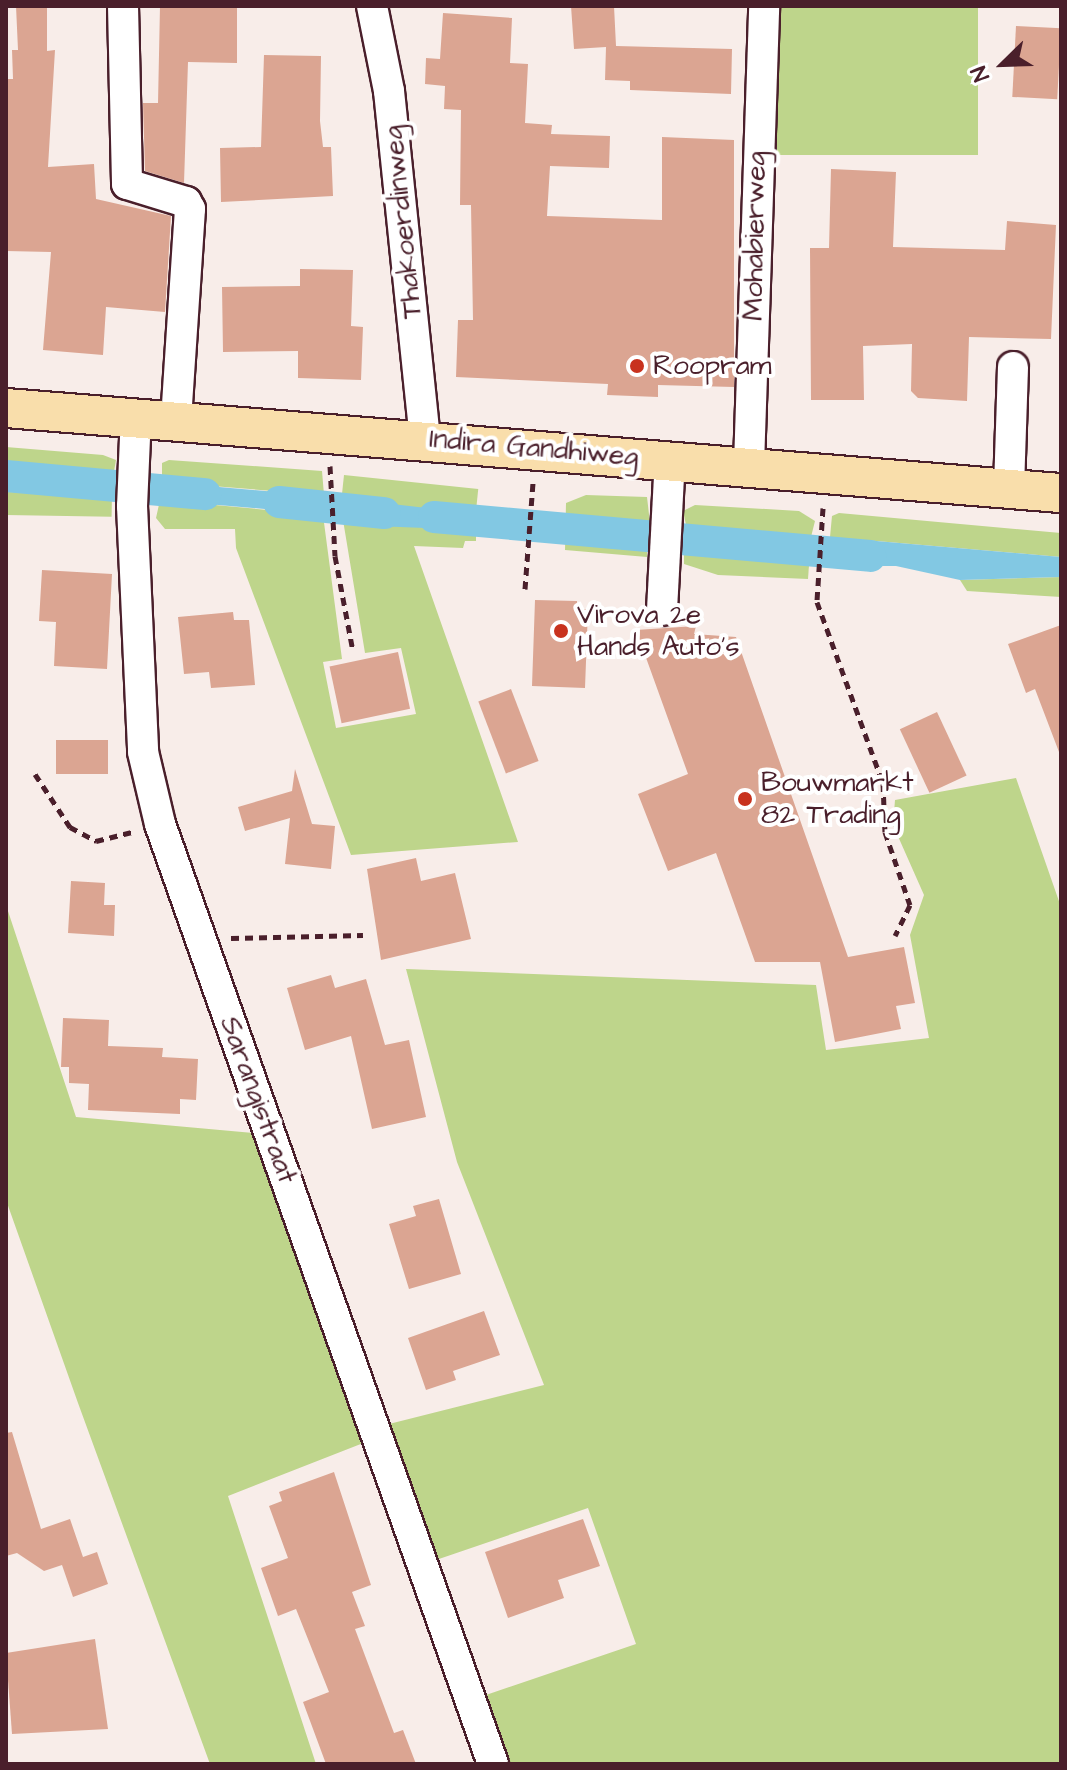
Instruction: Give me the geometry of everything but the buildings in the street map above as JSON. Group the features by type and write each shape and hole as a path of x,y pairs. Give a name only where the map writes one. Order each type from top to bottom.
{"main road":[{"name":"Indira Gandhiweg","path":"6,408 135,431 176,418 1061,493"}],"street":[{"path":"123,6 127,184 186,202 190,209 176,418"},
{"name":"Thakoerdinweg","path":"372,6 389,91 425,439"},
{"name":"Mohabierweg","path":"749,465 764,6"},
{"path":"1009,488 1013,367"},
{"name":"Sarangistraat","path":"135,431 132,506 143,752 160,824 493,1764"},
{"path":"662,610 670,458"}],"path":[{"path":"329,429 333,537 353,651"},
{"path":"525,589 536,447"},
{"path":"826,472 817,602 883,783 885,832 910,905 895,936"},
{"path":"35,774 70,827 96,841 160,824"},
{"path":"203,945 221,938 363,935"}],"green space":[{"path":"777,6 978,6 978,155 777,155"},
{"path":"6,447 103,455 116,460 113,477 6,468"},
{"path":"169,460 322,471 324,495 162,482 162,463"},
{"path":"344,475 478,489 476,515 341,501"},
{"path":"6,492 112,494 112,517 6,515"},
{"path":"586,495 647,497 650,523 574,517 572,543 647,549 647,557 565,550 566,503"},
{"path":"160,500 323,515 342,659 323,662 336,728 416,714 401,648 365,653 343,520 476,530 476,541 465,541 463,548 414,546 518,842 351,855 236,548 235,529 165,529 156,518"},
{"path":"695,505 799,511 815,521 811,537 686,525 683,511"},
{"path":"839,513 1061,533 1061,557 830,537 832,516"},
{"path":"684,552 809,565 808,579 718,575 684,564"},
{"path":"1061,577 1061,597 967,591 960,580"},
{"path":"1016,778 1061,907 1061,1764 506,1764 483,1696 636,1644 588,1508 436,1560 389,1424 544,1385 457,1162 406,969 816,985 826,1050 929,1038 910,935 924,895 893,825 895,800"},
{"path":"6,905 76,1117 263,1134 371,1440 228,1496 316,1764 210,1764 78,1403 6,1200"}],"water":[{"path":"6,468 113,477 112,493 6,492"},
{"path":"162,482 324,496 323,514 160,500"},
{"path":"344,501 479,514 476,530 349,525"},
{"path":"574,517 650,524 647,550 572,543"},
{"path":"686,525 812,536 809,563 684,552"},
{"path":"830,537 1061,557 1061,577 960,580 896,566 833,566"}],"waterway":[{"path":"6,476 205,494"},
{"path":"279,502 384,513"},
{"path":"434,517 870,556"}],"place":[{"name":"Roopram","path":"637,366"},
{"name":"Virova 2e Hands Auto's","path":"561,631"},
{"name":"Bouwmarkt 82 Trading","path":"745,799"}]}
